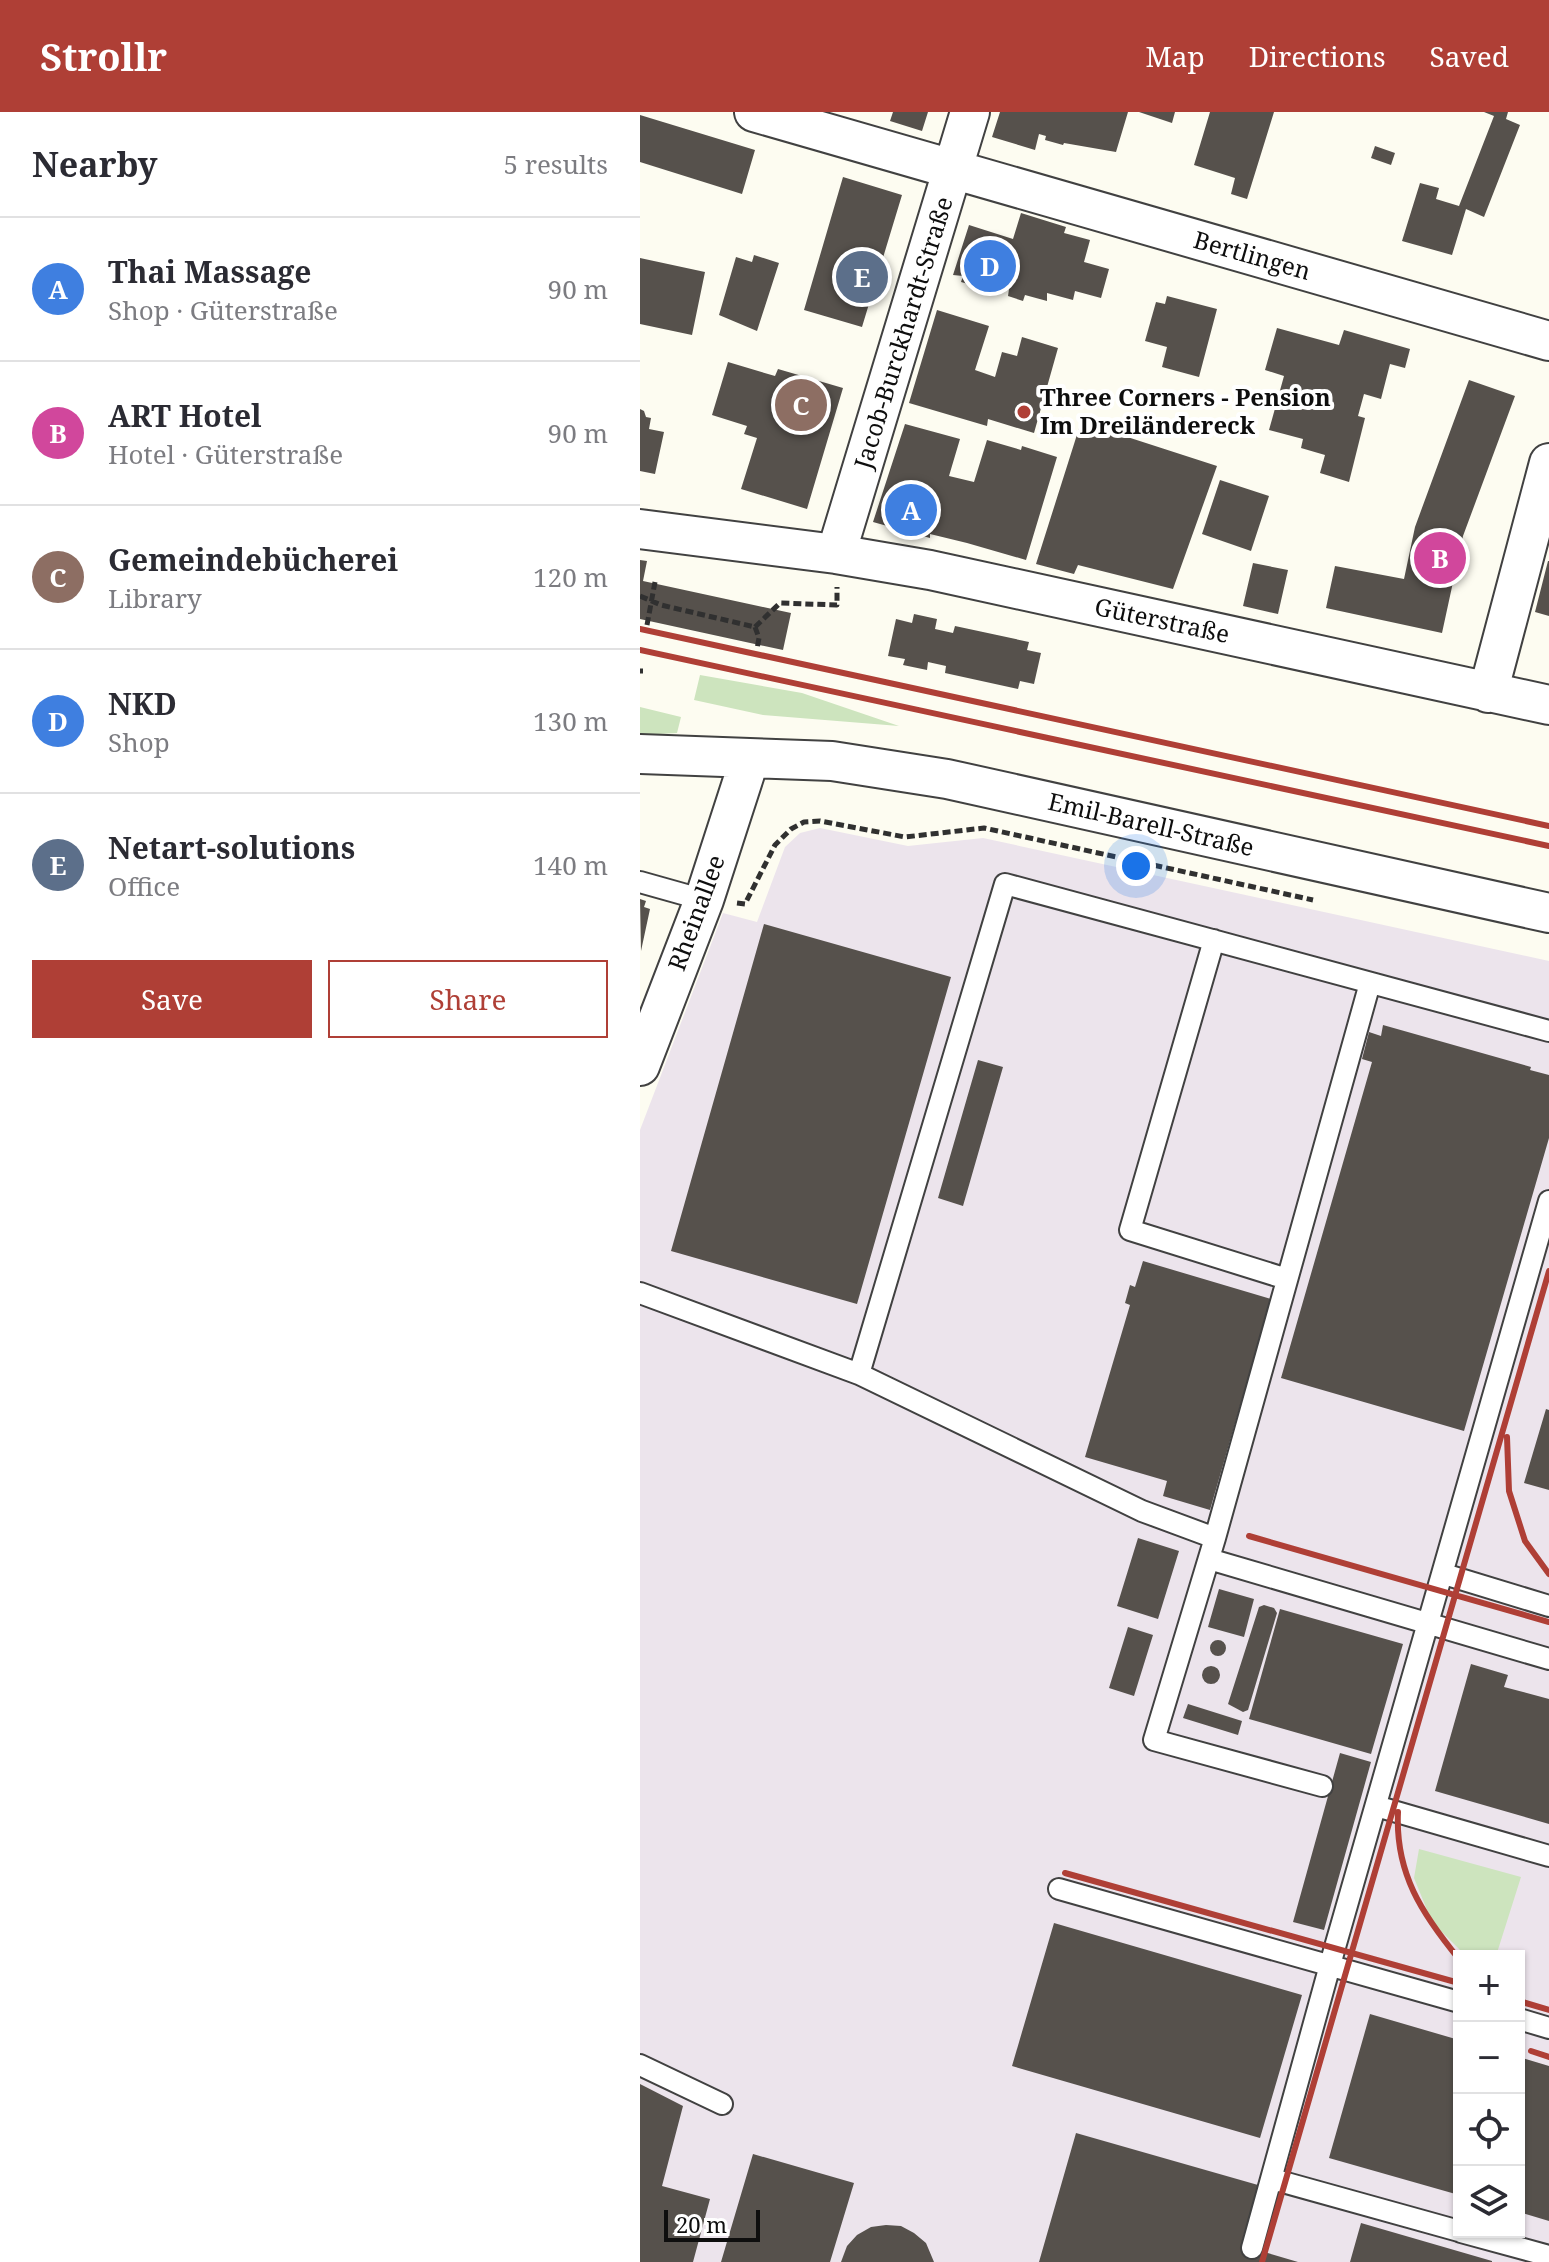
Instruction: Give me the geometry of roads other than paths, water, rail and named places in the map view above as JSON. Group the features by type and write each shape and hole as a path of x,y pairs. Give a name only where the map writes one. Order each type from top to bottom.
{"street":[{"name":"Bertlingen","path":"754,112 1549,341"},
{"name":"Jacob-Burckhardt-Straße","path":"836,554 970,112"},
{"path":"1488,693 1549,463"},
{"name":"Güterstraße","path":"640,529 836,554 930,570 1549,705"},
{"name":"Emil-Barell-Straße","path":"640,754 832,761 947,779 1549,913"},
{"name":"Rheinallee","path":"640,1066 686,895 750,758"}],"lane":[{"name":"Rheinallee","path":"640,882 686,895"},
{"path":"859,1374 1005,884 1549,1031"},
{"path":"1214,940 1130,1230 1287,1279"},
{"path":"1322,1786 1154,1740 1215,1538 1370,983"},
{"path":"1252,2248 1330,1964 1549,1201"},
{"path":"640,1293 859,1374 1142,1511 1215,1538"},
{"path":"1209,1559 1549,1659"},
{"path":"1444,1574 1549,1606"},
{"path":"1376,1806 1549,1856"},
{"path":"1059,1889 1453,2000"},
{"path":"1525,2021 1549,2028"},
{"path":"640,2065 722,2104"},
{"path":"1272,2179 1453,2230"},
{"path":"1482,2238 1549,2256"}],"railway":[{"path":"640,629 1549,826"},
{"path":"640,650 1549,846"},
{"path":"1262,2262 1549,1271"},
{"path":"1507,1437 1509,1491 1525,1541 1549,1574"},
{"path":"1249,1536 1549,1622"},
{"path":"1398,1812 1398,1834 1406,1873 1433,1926 1453,1951"},
{"path":"1065,1873 1453,1981"},
{"path":"1525,2003 1549,2010"},
{"path":"1531,2051 1549,2057"}],"place":[{"name":"NKD","path":"990,266"},
{"name":"Netart-solutions","path":"862,277"},
{"name":"Gemeindebücherei","path":"801,405"},
{"name":"Three Corners - Pension Im Dreiländereck","path":"1024,412"},
{"name":"Thai Massage","path":"911,510"},
{"name":"ART Hotel","path":"1440,558"}]}
